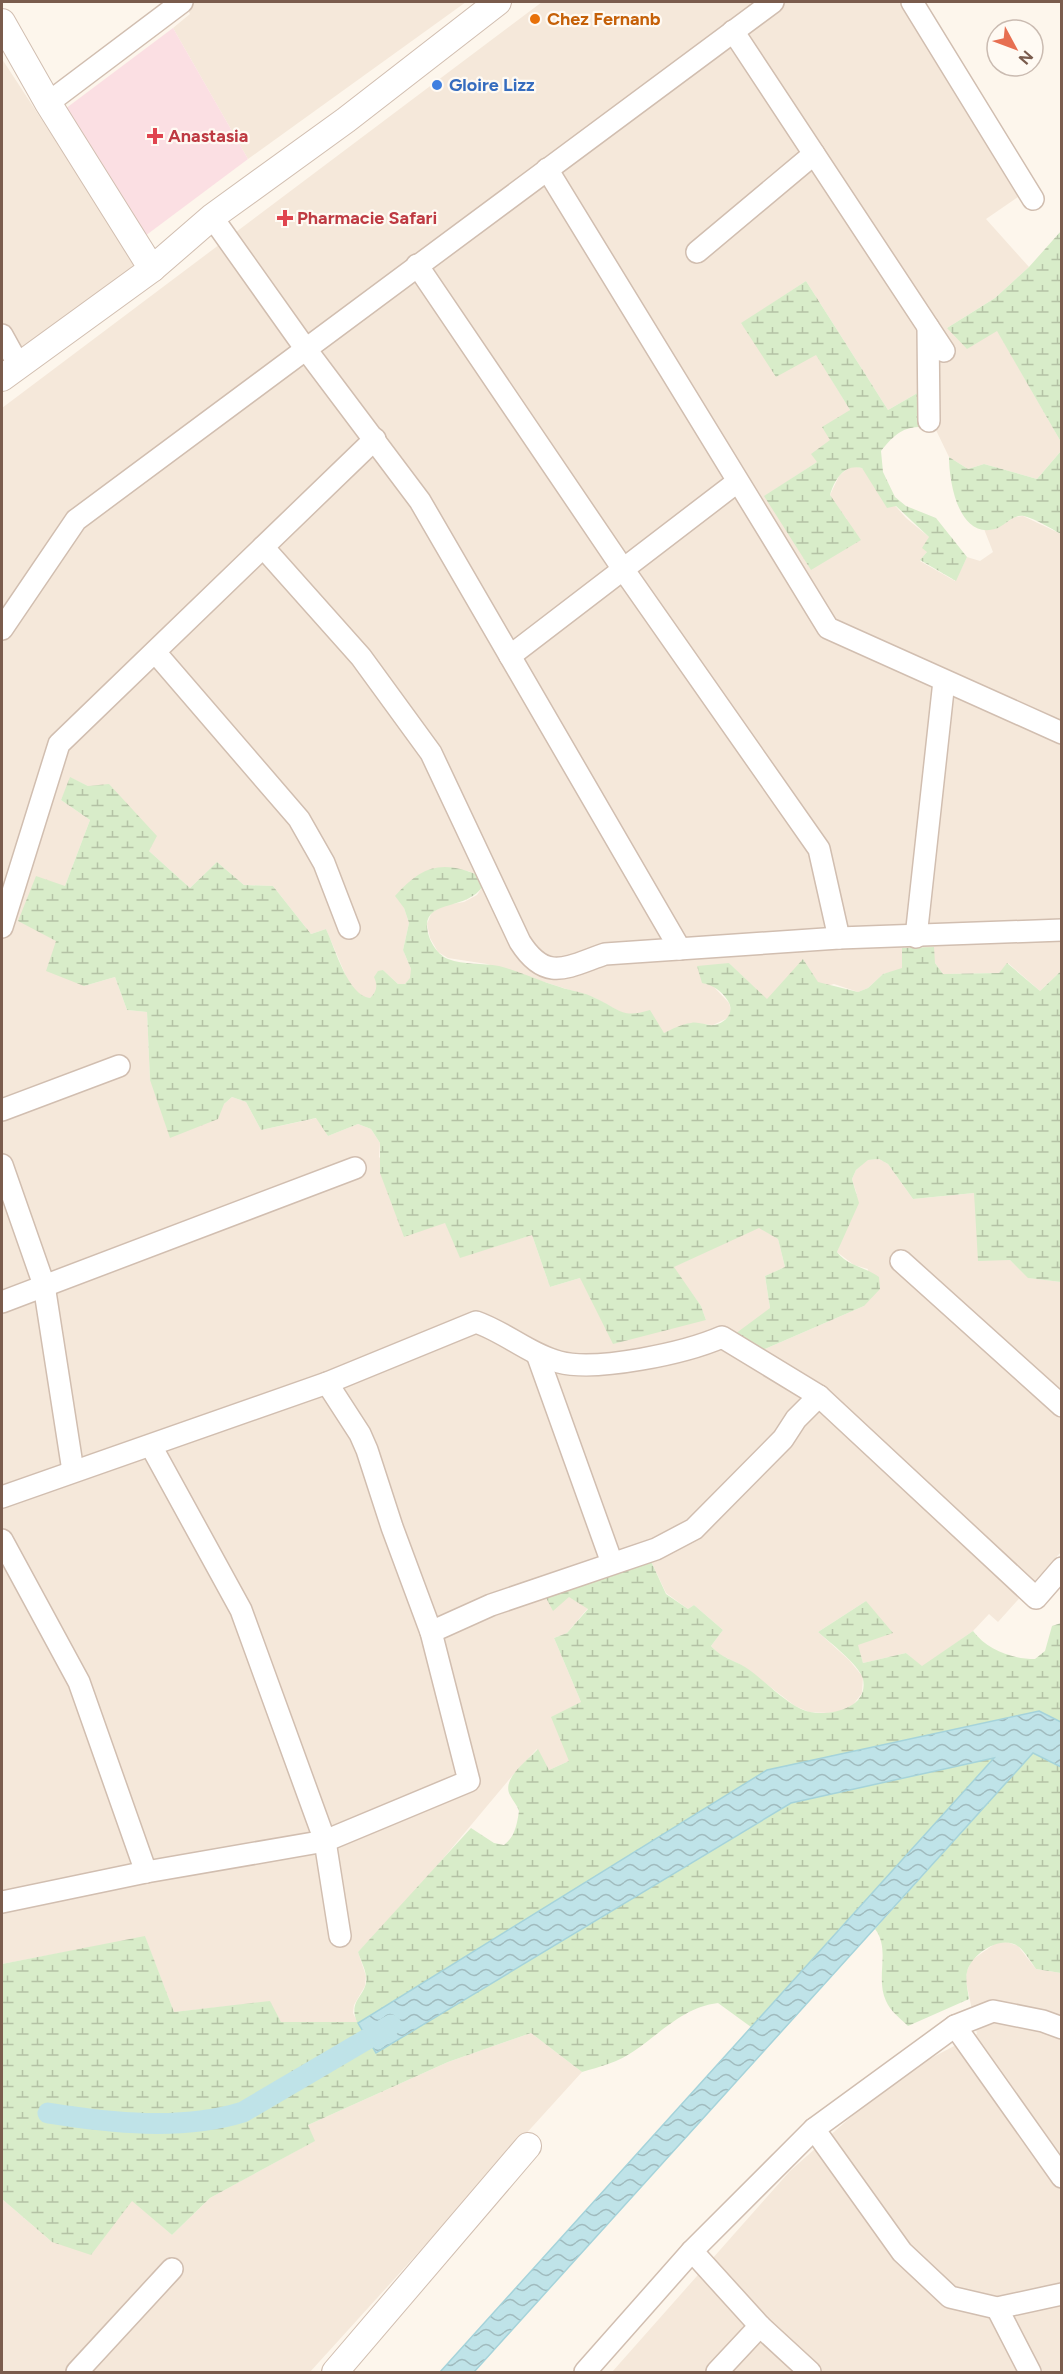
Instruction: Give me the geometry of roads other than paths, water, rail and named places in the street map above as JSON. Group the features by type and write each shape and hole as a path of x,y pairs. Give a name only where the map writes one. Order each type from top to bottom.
{"street":[{"path":"2,335 10,371 152,269 212,217 346,120 498,2"},
{"path":"2,629 76,520 773,2"},
{"path":"912,2 1033,199"},
{"path":"48,104 171,5"},
{"path":"2,22 48,104 152,269"},
{"path":"733,31 944,351"},
{"path":"697,252 814,154"},
{"path":"547,169 828,628 1062,733"},
{"path":"212,217 305,348 420,501 680,950"},
{"path":"417,265 623,569 819,849 839,939"},
{"path":"928,327 929,421"},
{"path":"2,927 58,744 375,439"},
{"path":"510,656 737,482"},
{"path":"263,547 361,657 431,753 529,957 543,967 558,969 605,954 839,939 1062,930"},
{"path":"155,652 299,819 324,862 349,928"},
{"path":"916,937 944,681"},
{"path":"2,1110 119,1066"},
{"path":"2,1165 44,1285 73,1471"},
{"path":"2,1302 355,1168"},
{"path":"901,1261 1062,1406"},
{"path":"2,1497 327,1383 476,1322 497,1329 537,1354 560,1362 590,1365 695,1348 722,1337 819,1396 1036,1598 1062,1568"},
{"path":"537,1354 612,1563"},
{"path":"2,1902 146,1872 325,1841 469,1781 431,1632 363,1441 327,1383"},
{"path":"431,1632 490,1605 656,1549 693,1529 783,1439 796,1419 819,1396"},
{"path":"151,1446 241,1610 325,1841 340,1936"},
{"path":"2,1540 80,1682 146,1872"},
{"path":"585,2373 692,2251 814,2129 955,2025 993,2011 1043,2021 1062,2028"},
{"path":"955,2025 1062,2177"},
{"path":"814,2129 902,2253 950,2297 997,2308 1062,2294"},
{"path":"335,2373 528,2146"},
{"path":"692,2251 760,2326 810,2373"},
{"path":"76,2373 172,2270"},
{"path":"997,2308 1030,2373"},
{"path":"717,2373 760,2326"}],"water":[{"path":"1039,1711 1061,1722 1061,1767 1033,1753 474,2372 440,2372 994,1758 791,1803 376,2053 358,2023 767,1770"}],"waterway":[{"path":"48,2113 96,2120 146,2123 196,2122 220,2118 243,2112 391,2025"}],"place":[{"name":"Chez Fernanb","path":"535,19"},
{"name":"Gloire Lizz","path":"437,85"},
{"name":"Anastasia","path":"155,136"},
{"name":"Pharmacie Safari","path":"285,218"}]}
